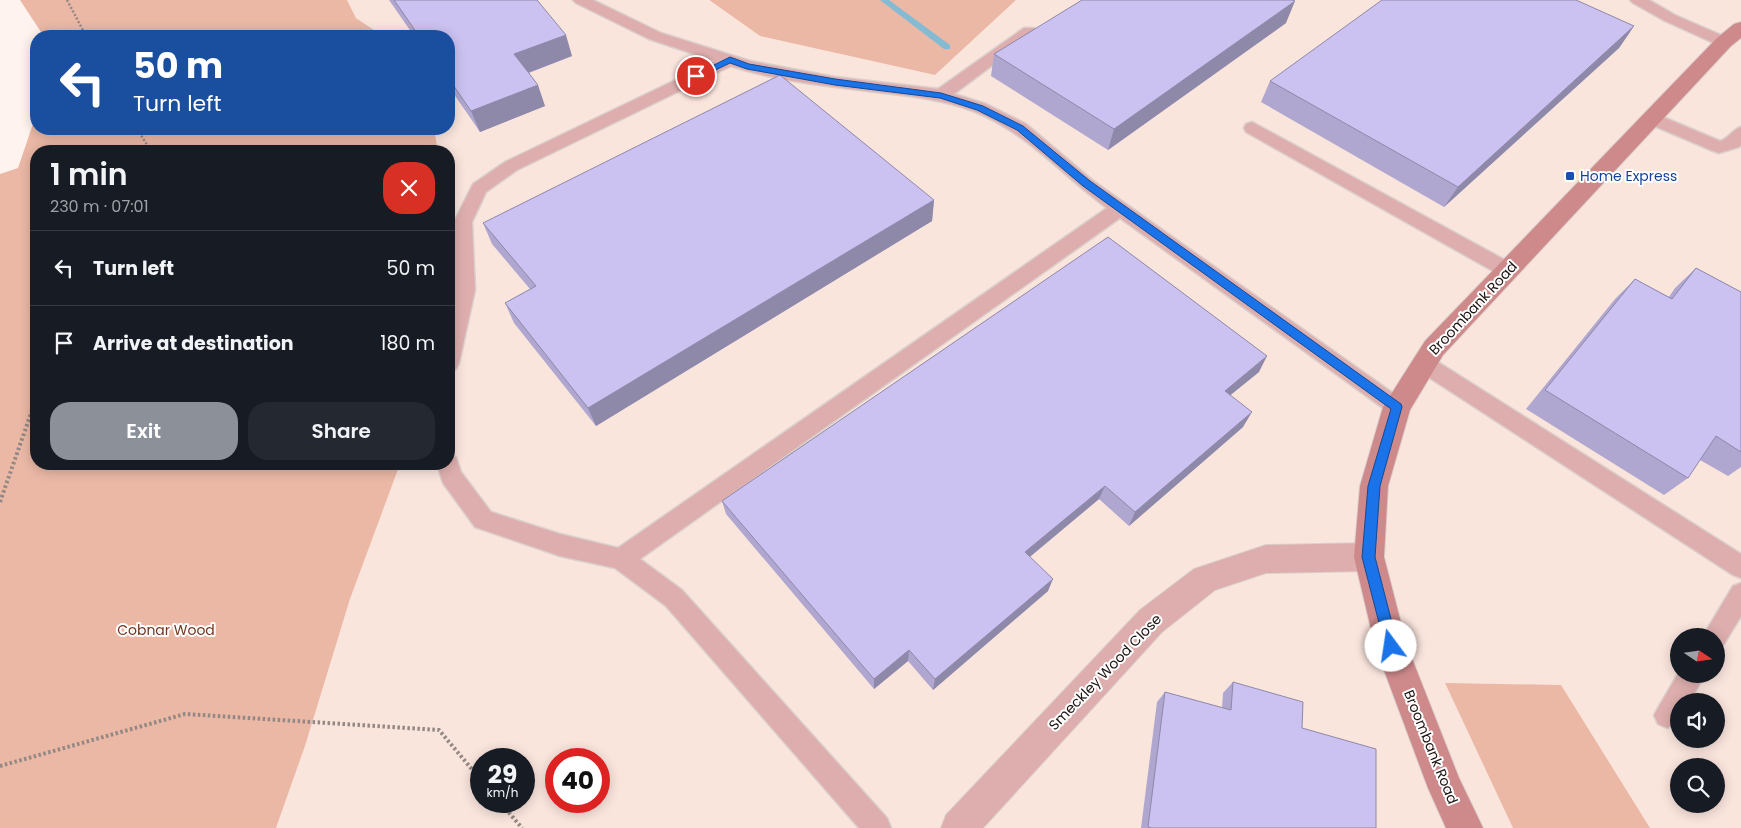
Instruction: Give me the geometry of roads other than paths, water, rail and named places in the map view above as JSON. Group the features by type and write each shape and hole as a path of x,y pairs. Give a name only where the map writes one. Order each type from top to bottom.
{"street":[{"name":"Broombank Road","path":"1465,828 1445,788 1391,646 1368,557 1374,486 1397,407 1434,348 1732,35"},
{"name":"Smeckley Wood Close","path":"959,828 1151,621 1205,579 1266,559 1368,557"}],"lane":[{"path":"581,0 655,36 747,66 835,82 941,95 980,108 1020,128 1086,184 1397,407"},
{"path":"1638,0 1670,18 1732,35"},
{"path":"941,95 1029,32"},
{"path":"455,336 465,290 463,222 479,188 512,166 730,60"},
{"path":"1651,118 1741,158"},
{"path":"1252,128 1507,270"},
{"path":"1719,147 1733,143 1741,133"},
{"path":"621,559 1121,208"},
{"path":"1423,363 1741,567"},
{"path":"450,470 451,476 482,520 560,545 621,559 674,598 877,828"},
{"path":"1720,628 1741,594"},
{"path":"1667,715 1687,683"}],"waterway":[{"path":"884,0 947,47"}],"place":[{"name":"Home Express","path":"1570,176"}],"park label":[{"name":"Cobnar Wood","path":"166,630"}]}
